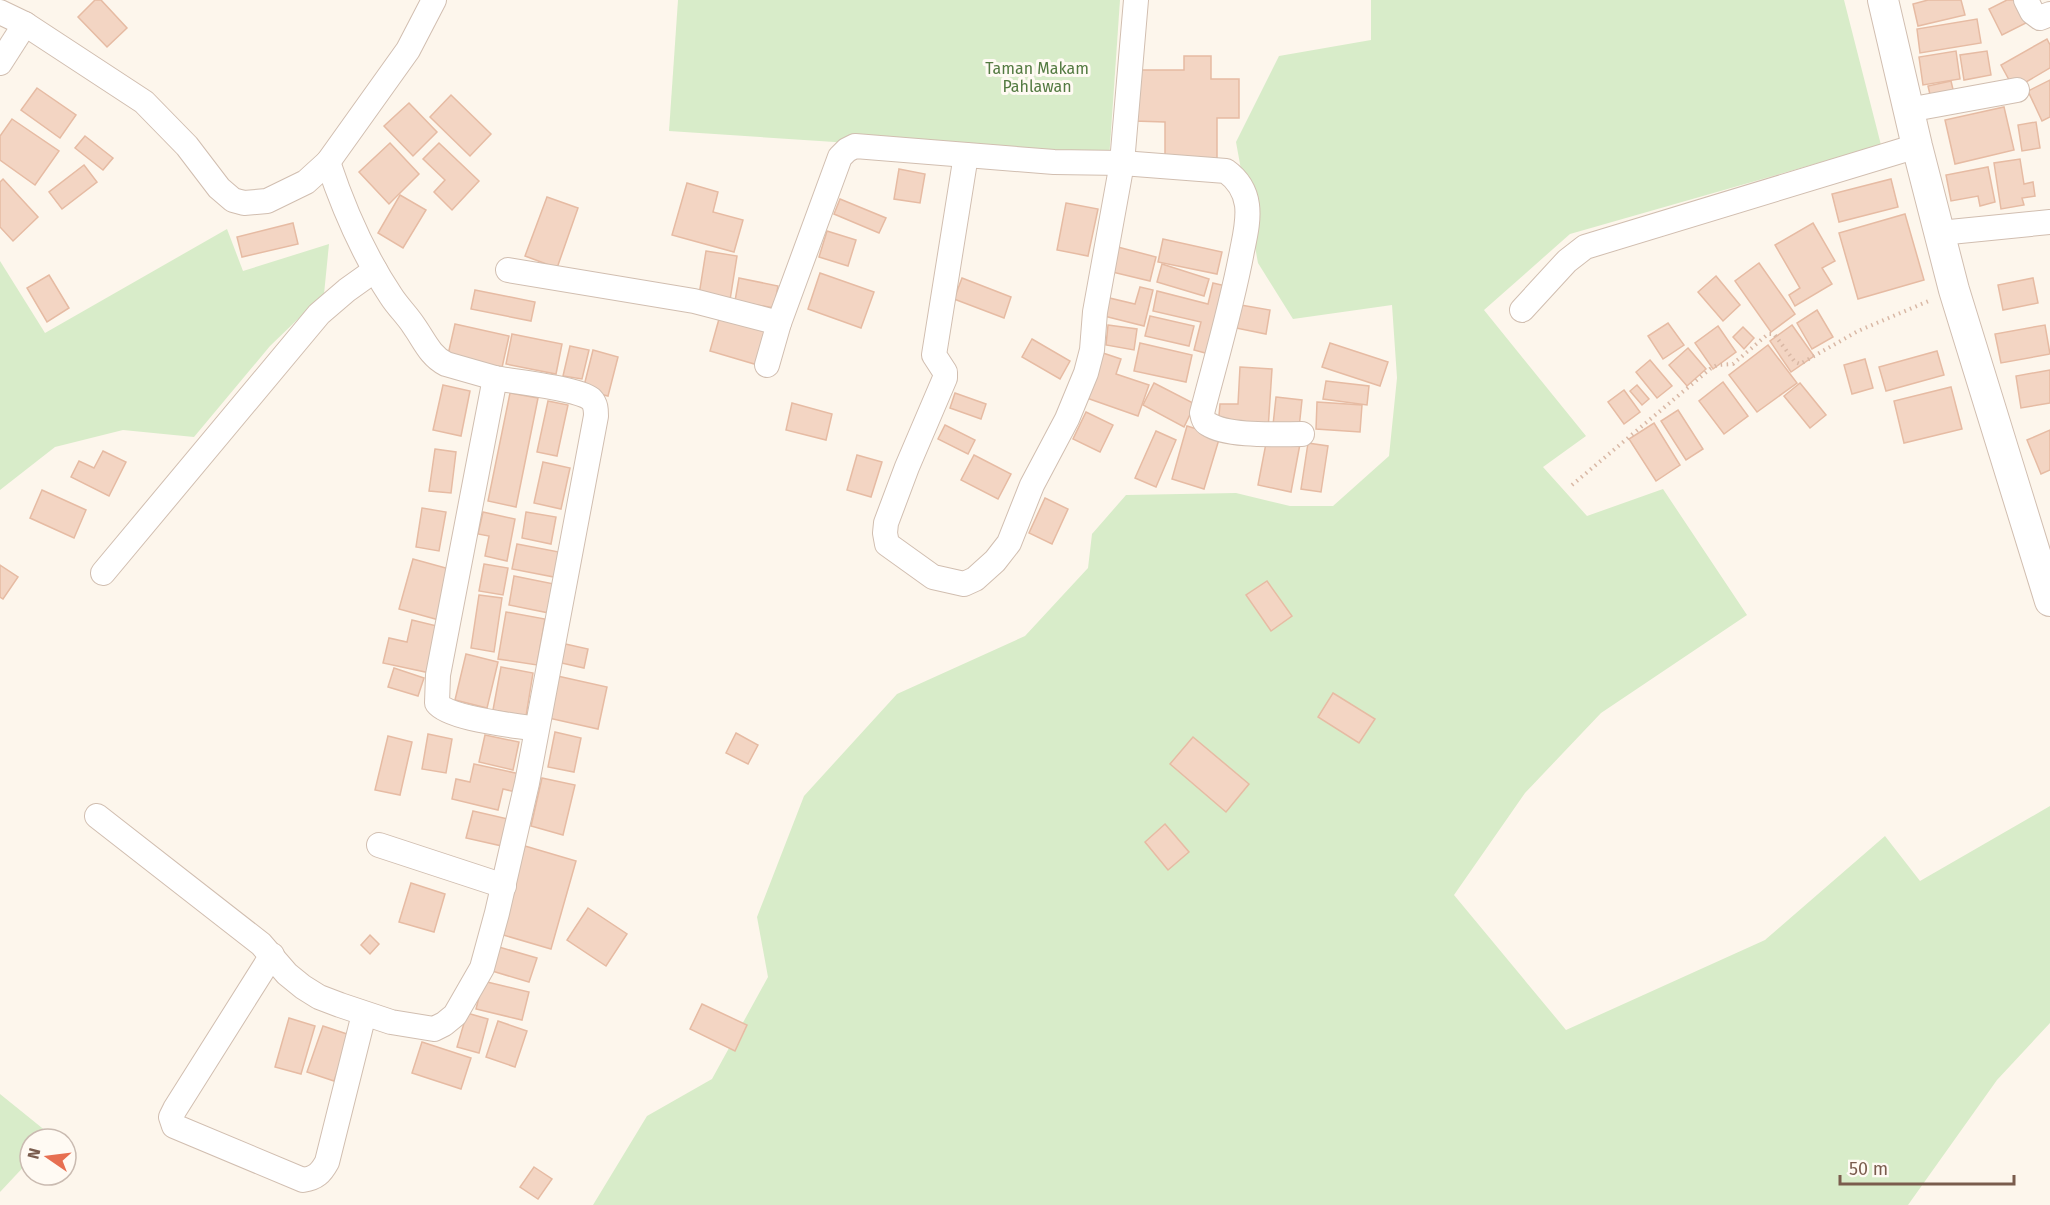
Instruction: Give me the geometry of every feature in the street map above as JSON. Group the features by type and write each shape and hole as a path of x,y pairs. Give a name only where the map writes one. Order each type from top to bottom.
{"street":[{"path":"0,12 25,24 144,102 166,123 219,188 233,200 244,203 267,201 306,182 328,162 408,50 434,0"},
{"path":"966,155 934,355 945,372 945,378 907,467 886,523 885,533 887,544 933,577 964,584 975,579 995,561 1009,543 1032,485 1067,419 1086,373 1092,350 1095,312 1122,164 1136,0"},
{"path":"1883,0 1908,110 1954,290 2050,601"},
{"path":"2026,0 2036,16 2040,18 2050,14"},
{"path":"0,63 25,24"},
{"path":"1908,110 2017,90"},
{"path":"766,365 840,157 855,146 1054,162 1226,171 1236,178 1247,205 1247,221 1239,267 1202,413 1203,420 1219,429 1242,433 1302,434"},
{"path":"1522,310 1567,261 1585,247 1917,146"},
{"path":"97,816 261,944 287,974 319,997 364,1014 417,1028 434,1029 455,1015 482,968 522,806 596,409 592,401 576,393 495,378 453,367 440,361 425,345 375,270 345,213 328,162"},
{"path":"1940,233 2050,222"},
{"path":"103,573 319,314 375,270"},
{"path":"508,270 693,301 780,323"},
{"path":"495,378 438,675 437,703 444,710 458,715 536,729"},
{"path":"379,845 504,886"},
{"path":"272,955 175,1109 171,1117 174,1126 303,1180 312,1178 321,1172 327,1162 364,1014"}],"path":[{"path":"1572,485 1710,369 1717,365 1732,364 1768,334 1774,334 1800,364 1858,331 1954,290"}],"green space":[{"name":"Taman Makam Pahlawan","path":"678,0 1120,0 1109,160 669,131"},
{"path":"1371,0 1844,0 1881,145 1570,234 1484,310 1586,436 1543,467 1587,516 1663,489 1747,615 1601,713 1525,793 1454,895 1566,1030 1765,940 1885,836 1920,881 2050,806 2050,1023 1997,1080 1908,1205 593,1205 647,1116 712,1079 768,977 757,917 804,796 897,694 1025,636 1088,568 1092,534 1126,495 1236,493 1290,506 1333,506 1389,456 1397,378 1392,305 1293,319 1258,263 1236,142 1279,56 1371,40"},
{"path":"227,229 243,271 329,244 324,294 270,346 194,437 123,430 55,447 0,490 0,261 45,333"},
{"path":"0,1094 41,1127 18,1127 18,1173 0,1192"}],"building":[{"path":"95,0 101,0 127,28 107,47 78,17"},
{"path":"1928,0 1961,0 1965,15 1918,26 1913,4"},
{"path":"2007,0 2022,0 2032,20 2002,35 1989,9"},
{"path":"1977,19 1981,43 1920,53 1917,29"},
{"path":"2047,39 2050,45 2050,68 2014,89 2001,65"},
{"path":"1956,51 1960,79 1923,85 1919,57"},
{"path":"1987,51 1991,75 1964,80 1960,55"},
{"path":"1184,56 1211,56 1211,79 1239,79 1239,118 1217,118 1217,160 1165,160 1165,122 1134,121 1135,70 1184,70"},
{"path":"2050,80 2050,117 2042,121 2028,91"},
{"path":"1951,81 1955,98 1932,103 1928,86"},
{"path":"37,88 76,115 60,138 21,110"},
{"path":"451,95 491,134 470,156 430,117"},
{"path":"409,103 437,132 413,156 384,126"},
{"path":"2004,107 2014,150 1955,164 1945,120"},
{"path":"12,119 59,151 35,185 0,160 0,136"},
{"path":"2036,122 2040,148 2022,151 2018,125"},
{"path":"85,136 113,158 103,170 75,148"},
{"path":"390,143 419,174 389,204 359,172"},
{"path":"439,143 479,181 452,210 434,192 445,180 423,159"},
{"path":"2020,159 2024,184 2033,182 2035,196 2022,198 2024,205 2001,209 1994,163"},
{"path":"84,165 97,182 62,209 49,192"},
{"path":"1988,167 1995,202 1980,206 1978,196 1951,201 1946,175"},
{"path":"899,169 925,174 920,203 894,199"},
{"path":"3,179 38,217 13,241 0,227 0,182"},
{"path":"1891,179 1898,207 1839,222 1832,194"},
{"path":"687,183 718,192 713,212 743,220 734,252 672,235"},
{"path":"400,195 426,210 403,248 378,233"},
{"path":"547,197 578,208 557,268 525,256"},
{"path":"840,199 886,218 879,233 834,214"},
{"path":"1066,203 1098,209 1088,256 1057,250"},
{"path":"1905,214 1924,280 1858,299 1839,233"},
{"path":"293,223 298,244 242,257 237,237"},
{"path":"1813,223 1835,261 1822,268 1832,284 1795,306 1789,295 1800,288 1775,245"},
{"path":"827,231 856,240 848,266 819,257"},
{"path":"1163,239 1222,252 1217,274 1158,262"},
{"path":"1114,246 1156,257 1150,281 1108,271"},
{"path":"706,251 737,256 730,300 699,295"},
{"path":"1759,263 1795,314 1771,332 1735,281"},
{"path":"1162,264 1209,279 1204,296 1157,282"},
{"path":"820,273 874,292 861,328 808,309"},
{"path":"49,275 69,308 47,322 27,288"},
{"path":"1716,276 1740,305 1723,321 1698,292"},
{"path":"739,278 778,286 774,308 735,301"},
{"path":"962,278 1011,297 1004,318 954,299"},
{"path":"2033,278 2038,303 2003,310 1998,285"},
{"path":"1213,283 1226,286 1209,354 1194,350 1201,322 1153,311 1157,291 1208,304"},
{"path":"1140,287 1153,290 1144,326 1096,314 1101,296 1135,304"},
{"path":"475,290 535,302 531,321 471,309"},
{"path":"1235,304 1270,310 1266,334 1231,327"},
{"path":"1817,310 1833,337 1812,349 1797,323"},
{"path":"1150,316 1194,326 1189,346 1145,336"},
{"path":"719,319 770,333 761,366 710,351"},
{"path":"1668,323 1684,345 1663,359 1648,336"},
{"path":"455,324 509,336 501,372 447,359"},
{"path":"1108,325 1137,329 1134,350 1106,345"},
{"path":"1792,325 1814,356 1791,372 1770,341"},
{"path":"2045,325 2050,354 2001,363 1995,334"},
{"path":"1718,326 1736,352 1713,369 1695,343"},
{"path":"1743,327 1754,338 1744,349 1733,337"},
{"path":"512,334 562,344 556,374 506,364"},
{"path":"1032,339 1070,361 1060,379 1022,357"},
{"path":"1140,343 1192,355 1186,382 1134,371"},
{"path":"1330,343 1388,362 1380,386 1322,367"},
{"path":"1768,345 1797,383 1757,412 1729,375"},
{"path":"570,346 589,350 582,379 563,376"},
{"path":"1688,348 1706,369 1687,386 1669,365"},
{"path":"593,350 618,357 608,396 583,390"},
{"path":"1097,351 1121,359 1116,374 1149,385 1138,416 1081,396"},
{"path":"1937,351 1944,375 1886,391 1879,367"},
{"path":"1865,359 1873,388 1852,394 1844,365"},
{"path":"1650,360 1672,386 1657,398 1636,372"},
{"path":"1240,367 1272,369 1268,430 1218,427 1220,404 1238,404"},
{"path":"2050,370 2050,403 2021,408 2016,376"},
{"path":"1326,381 1369,386 1367,405 1323,399"},
{"path":"1723,382 1748,416 1724,434 1699,401"},
{"path":"1154,383 1195,404 1184,427 1143,405"},
{"path":"1800,383 1826,415 1810,428 1784,396"},
{"path":"443,385 470,391 461,436 433,430"},
{"path":"1637,385 1649,399 1642,405 1630,391"},
{"path":"1951,387 1962,429 1904,443 1894,401"},
{"path":"1624,390 1640,412 1624,424 1608,402"},
{"path":"510,393 538,398 516,507 488,501"},
{"path":"955,393 986,404 981,419 950,408"},
{"path":"1276,397 1302,400 1299,428 1273,425"},
{"path":"548,401 568,405 557,456 537,452"},
{"path":"1317,402 1362,405 1360,432 1316,429"},
{"path":"792,403 832,414 826,440 786,430"},
{"path":"1678,410 1703,449 1686,460 1661,421"},
{"path":"1086,412 1113,425 1100,452 1073,439"},
{"path":"1654,423 1680,465 1656,481 1629,439"},
{"path":"945,425 975,440 968,454 938,439"},
{"path":"1187,426 1220,436 1204,489 1172,479"},
{"path":"2050,430 2050,470 2041,474 2027,440"},
{"path":"1156,431 1176,440 1156,487 1135,478"},
{"path":"1267,438 1300,444 1291,492 1258,485"},
{"path":"1308,443 1328,446 1321,492 1301,489"},
{"path":"435,449 456,452 451,493 429,491"},
{"path":"103,451 126,462 109,496 71,477 79,461 94,468"},
{"path":"857,455 882,462 871,497 847,490"},
{"path":"974,455 1011,474 998,499 961,480"},
{"path":"543,462 570,468 561,509 534,503"},
{"path":"42,490 86,510 74,538 30,518"},
{"path":"1045,498 1068,509 1052,544 1029,533"},
{"path":"422,508 446,512 439,551 416,547"},
{"path":"483,512 515,519 507,561 485,556 489,536 478,534"},
{"path":"526,512 556,517 551,544 522,538"},
{"path":"517,544 559,552 554,577 512,569"},
{"path":"413,559 453,570 439,620 399,609"},
{"path":"484,564 508,568 503,595 479,591"},
{"path":"0,565 18,577 3,599 0,597"},
{"path":"514,576 554,584 549,613 509,605"},
{"path":"1267,581 1292,616 1271,631 1246,595"},
{"path":"479,595 502,598 494,652 471,648"},
{"path":"506,612 545,619 537,665 498,659"},
{"path":"412,620 441,627 430,673 383,663 389,638 407,642"},
{"path":"561,643 588,649 584,668 557,662"},
{"path":"466,654 498,662 487,708 455,700"},
{"path":"501,667 533,673 526,716 493,710"},
{"path":"394,668 424,678 418,696 388,687"},
{"path":"553,675 607,687 598,729 544,717"},
{"path":"1333,693 1375,719 1359,743 1318,717"},
{"path":"555,732 581,738 574,772 548,767"},
{"path":"736,733 758,745 748,764 726,753"},
{"path":"428,734 452,739 446,773 422,769"},
{"path":"485,735 519,742 513,770 479,762"},
{"path":"388,736 412,742 400,795 375,790"},
{"path":"1193,737 1249,784 1226,812 1170,764"},
{"path":"474,764 520,774 516,792 503,789 498,810 452,799 456,779 470,782"},
{"path":"542,778 575,785 563,835 531,826"},
{"path":"473,811 508,819 502,846 466,838"},
{"path":"1165,824 1189,852 1168,870 1145,842"},
{"path":"525,846 576,861 551,949 500,934"},
{"path":"411,883 445,894 434,932 399,922"},
{"path":"588,908 627,934 606,966 567,940"},
{"path":"370,935 379,944 370,954 361,945"},
{"path":"499,947 537,958 529,982 492,971"},
{"path":"483,981 529,992 522,1020 476,1009"},
{"path":"702,1004 747,1025 735,1051 690,1029"},
{"path":"467,1013 488,1019 479,1053 457,1047"},
{"path":"289,1018 315,1026 301,1074 275,1067"},
{"path":"498,1021 527,1031 515,1067 486,1057"},
{"path":"323,1026 350,1035 334,1081 307,1072"},
{"path":"422,1042 471,1058 461,1089 412,1073"},
{"path":"534,1167 552,1179 538,1199 520,1187"}]}
